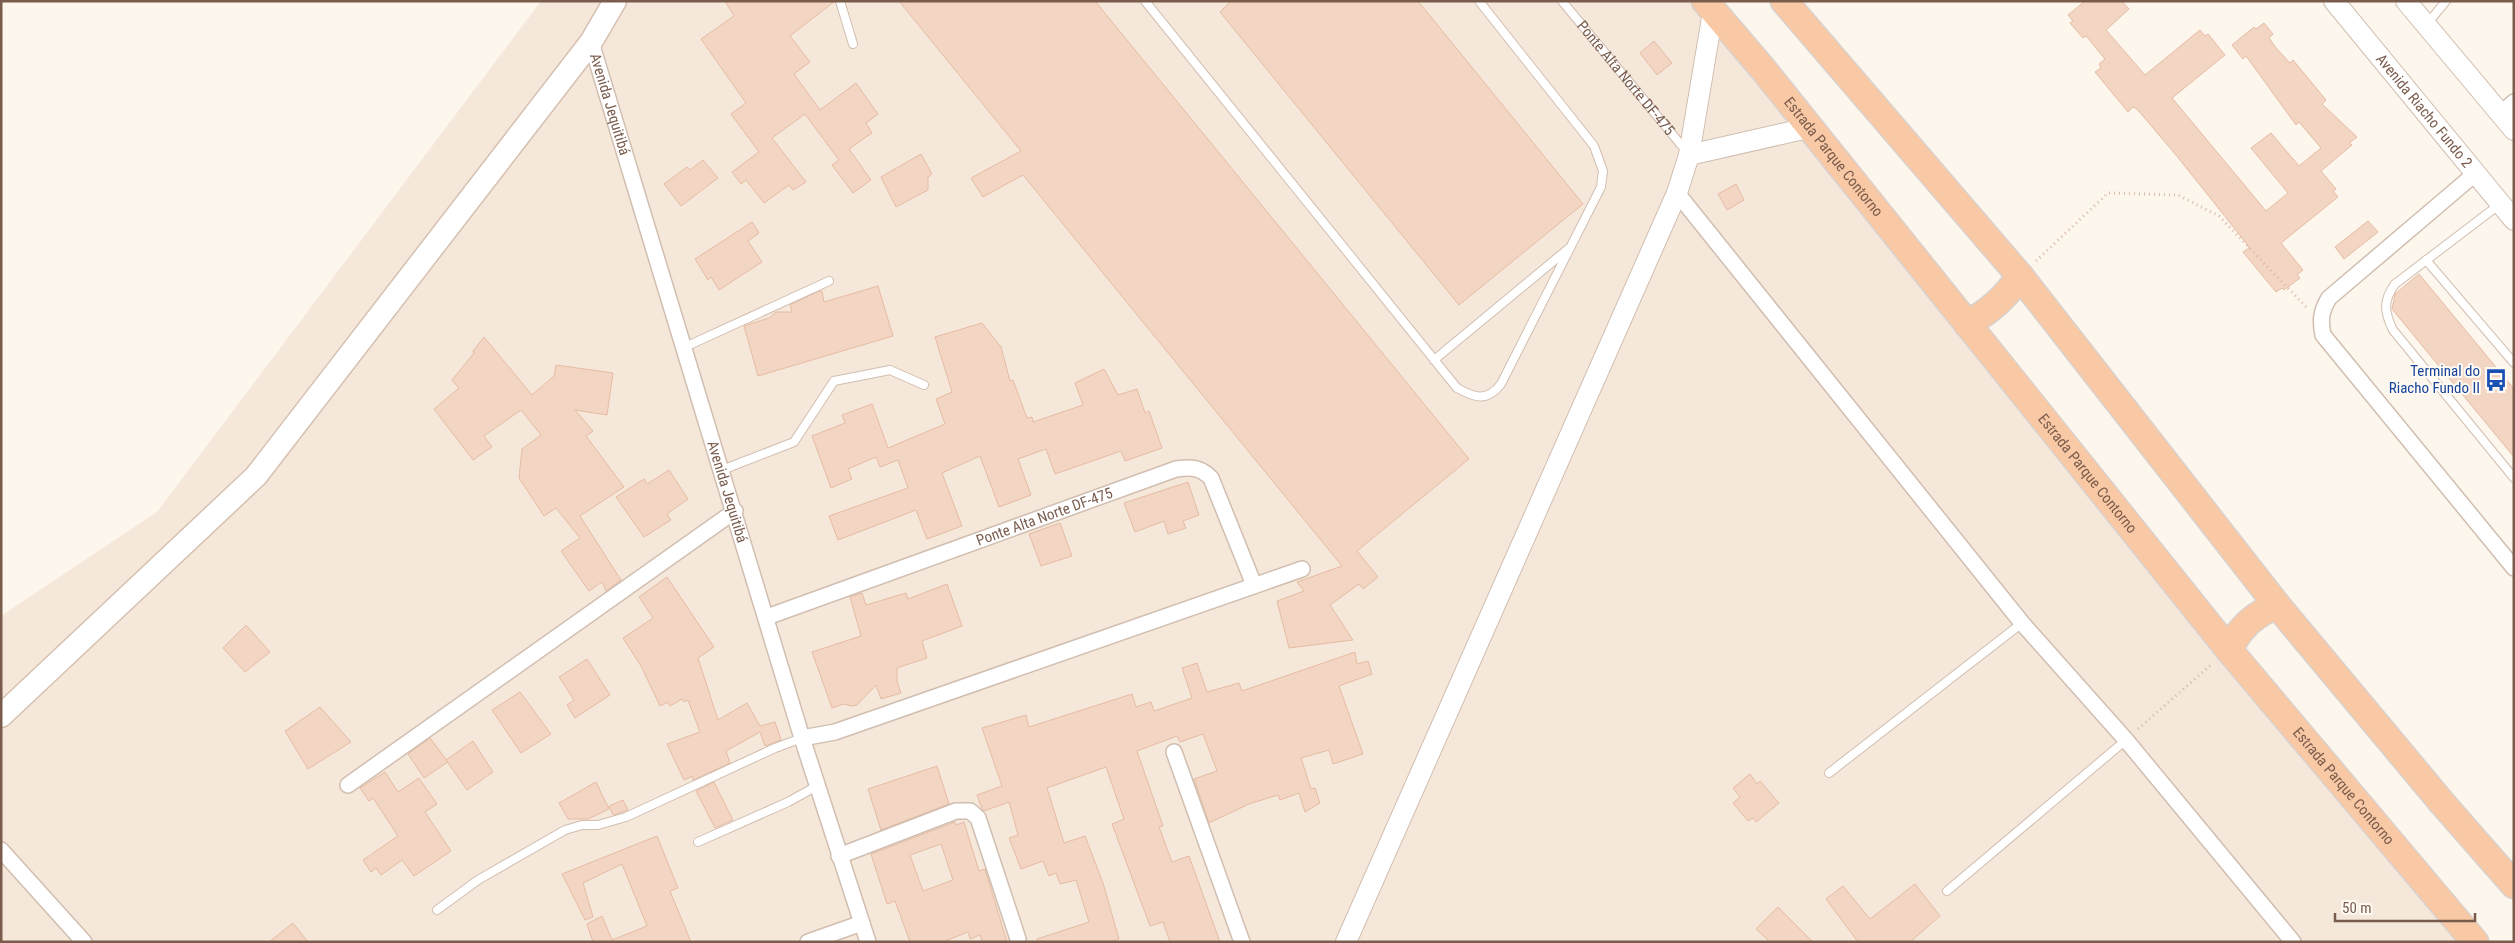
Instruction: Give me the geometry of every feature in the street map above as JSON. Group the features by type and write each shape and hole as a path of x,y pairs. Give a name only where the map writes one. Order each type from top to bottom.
{"highway":[{"path":"1784,1 2020,276 2278,605 2443,804 2514,885"},
{"name":"Estrada Parque Contorno","path":"1709,6 1763,69 1808,128 2229,650 2475,942"},
{"path":"1967,324 1988,312 2006,296 2020,276"},
{"path":"2229,650 2236,634 2248,622 2262,612 2278,605"}],"main road":[{"path":"1,716 256,476 591,42 615,1"}],"street":[{"name":"Avenida Riacho Fundo 2","path":"2334,1 2514,220"},
{"path":"2406,1 2426,25 2507,108 2514,130"},
{"path":"1346,942 1677,193 1688,155 1709,6"},
{"name":"Avenida Jequitibá","path":"591,42 735,511 802,738 868,942"},
{"path":"1688,155 1808,128"},
{"path":"2476,173 2329,298 2323,308 2320,322 2323,335 2514,568"},
{"path":"1677,193 2022,623 2126,740 2293,942"},
{"name":"Ponte Alta Norte DF-475","path":"767,617 1176,469 1189,467 1203,470 1211,478 1254,585"},
{"path":"348,785 735,511"},
{"path":"802,738 835,732 1302,569"},
{"path":"1174,752 1242,942"},
{"path":"839,856 956,811 970,811 978,818 1018,939"},
{"path":"1,850 84,942"},
{"path":"808,942 862,923"}],"lane":[{"path":"840,1 853,44"},
{"path":"1147,2 1457,388 1476,396 1494,393 1501,384 1601,187 1603,171 1600,156 1594,146 1480,1"},
{"name":"Ponte Alta Norte DF-475","path":"1562,1 1688,155"},
{"path":"2426,25 2446,1"},
{"path":"2500,204 2395,284 2388,294 2385,304 2388,320 2393,330 2514,478"},
{"path":"1434,360 1571,246"},
{"path":"2426,260 2514,363"},
{"path":"685,347 828,281"},
{"path":"722,470 794,442 834,381 890,370 924,385"},
{"path":"1829,773 2022,623"},
{"path":"437,910 478,880 565,830 582,825 598,825 626,817 775,748 802,738"},
{"path":"1947,891 2126,740"},
{"path":"698,842 788,802 817,786"}],"path":[{"path":"2020,276 2108,193 2178,196 2219,216 2320,322"},
{"path":"2126,740 2229,650"}],"shaded area":[{"path":"541,1 1691,1 2472,942 1,942 1,616 157,512"}],"building":[{"path":"725,1 835,1 790,36 810,62 794,74 820,110 856,83 878,114 866,123 872,133 849,149 871,180 853,193 832,165 839,160 805,114 772,138 806,182 793,190 789,185 764,203 746,180 741,184 732,172 759,152 731,114 746,103 701,39 734,16"},
{"path":"899,1 1095,1 1469,459 1357,551 1378,577 1363,589 1359,584 1330,605 1353,640 1289,648 1277,601 1304,591 1297,582 1342,566 1023,175 983,197 971,178 1021,151"},
{"path":"1231,1 1418,1 1583,204 1459,305 1220,12"},
{"path":"2085,1 2122,1 2129,9 2106,30 2145,75 2200,30 2205,36 2208,34 2225,55 2172,98 2266,211 2288,193 2251,148 2271,133 2299,166 2321,148 2299,122 2296,125 2246,56 2243,59 2232,45 2254,27 2256,29 2264,23 2273,34 2269,38 2276,48 2290,63 2293,60 2326,100 2322,104 2357,137 2349,143 2352,145 2321,171 2336,189 2333,191 2338,197 2281,243 2303,270 2297,275 2300,278 2284,290 2282,288 2276,292 2243,252 2249,248 2247,244 2137,109 2133,107 2128,112 2095,72 2101,68 2099,64 2105,59 2086,36 2083,38 2070,23 2073,21 2068,15"},
{"path":"1654,41 1672,63 1657,75 1640,53"},
{"path":"921,154 932,174 928,177 928,190 896,207 881,177"},
{"path":"703,160 718,178 681,206 664,184 687,167 690,170"},
{"path":"1736,184 1744,200 1727,210 1718,194"},
{"path":"2368,221 2378,232 2344,259 2335,247"},
{"path":"752,222 759,233 748,241 762,262 719,290 711,277 708,280 695,259"},
{"path":"2419,274 2514,389 2514,457 2392,309 2395,294"},
{"path":"878,286 893,336 758,376 744,326 769,318 776,312 792,312 790,305 817,292 822,291 824,302"},
{"path":"982,323 1001,347 1010,381 1013,380 1027,418 1032,417 1033,422 1083,405 1075,383 1104,369 1118,395 1137,389 1145,413 1149,411 1162,448 1125,461 1121,451 1055,474 1046,449 1018,459 1031,495 999,507 980,456 942,473 962,526 927,539 916,510 838,540 829,516 908,488 898,460 880,467 876,457 848,469 852,479 831,488 812,436 845,423 842,415 872,404 888,448 945,424 936,399 952,392 935,337"},
{"path":"484,337 532,395 554,376 556,365 613,373 607,415 575,410 593,431 586,436 624,487 580,516 621,580 606,591 602,582 589,591 561,551 580,538 556,508 544,516 519,478 522,449 541,435 521,410 484,436 492,447 473,460 434,409 459,388 452,380 474,353 473,351"},
{"path":"669,470 688,499 667,514 671,520 644,537 616,497 644,479 647,484"},
{"path":"1188,482 1199,515 1183,521 1186,528 1168,534 1164,521 1135,532 1124,503"},
{"path":"1060,523 1072,556 1041,566 1029,534"},
{"path":"667,577 714,647 698,658 718,720 747,703 760,726 775,722 781,740 765,746 760,732 726,751 730,763 693,780 693,776 684,780 667,744 700,732 688,700 684,702 682,699 670,706 668,702 660,706 641,666 623,638 653,618 639,597"},
{"path":"947,584 962,626 922,641 927,658 897,668 897,681 901,693 881,699 876,685 857,705 844,704 832,708 812,652 861,636 850,597 862,593 866,605 906,593 908,599"},
{"path":"246,625 270,652 245,672 223,648"},
{"path":"1355,652 1357,664 1368,661 1372,674 1339,686 1363,754 1333,764 1329,750 1301,758 1311,789 1315,788 1320,803 1305,812 1299,793 1280,800 1278,795 1249,804 1209,823 1194,779 1217,771 1203,734 1180,742 1177,736 1137,751 1163,826 1159,827 1172,862 1189,856 1220,942 1170,942 1163,922 1150,926 1112,824 1124,819 1106,767 1047,788 1064,843 1085,836 1103,883 1119,939 1110,942 1038,942 1037,939 1089,922 1076,880 1060,884 1056,873 1049,876 1043,861 1021,869 1009,838 1018,835 1009,802 984,811 982,809 977,795 1002,786 982,728 1026,715 1029,727 1132,694 1136,707 1151,702 1154,711 1192,698 1182,668 1197,663 1207,692 1239,683 1242,691"},
{"path":"587,659 610,695 575,718 567,705 574,700 559,677"},
{"path":"520,692 551,734 521,753 492,710"},
{"path":"320,707 351,742 308,769 285,731"},
{"path":"430,738 448,762 424,778 408,754"},
{"path":"473,741 493,772 467,790 446,760"},
{"path":"937,766 949,804 881,830 868,789"},
{"path":"385,772 398,792 419,778 437,804 425,812 451,851 414,876 402,860 381,875 376,868 371,872 363,860 398,836 373,798 369,801 360,788"},
{"path":"1750,774 1757,784 1760,781 1779,803 1756,822 1753,818 1748,821 1733,803 1740,797 1733,788"},
{"path":"596,782 609,809 588,819 568,819 559,803"},
{"path":"714,782 733,820 715,828 696,791"},
{"path":"623,800 628,810 613,815 609,806"},
{"path":"955,822 956,825 964,822 979,871 985,869 1007,942 982,942 980,935 970,939 968,932 943,942 910,942 895,901 887,904 871,854","holes":["941,844 953,880 923,891 910,855"]},
{"path":"657,836 678,888 670,891 691,942 593,942 587,924 602,916 612,940 647,926 622,864 583,883 593,917 585,920 562,874"},
{"path":"1915,884 1940,916 1910,942 1858,942 1826,899 1843,886 1870,919"},
{"path":"1778,907 1813,942 1770,942 1756,929"},
{"path":"293,923 308,942 269,942"}],"place":[{"name":"Terminal do Riacho Fundo II","path":"2496,380"}]}
